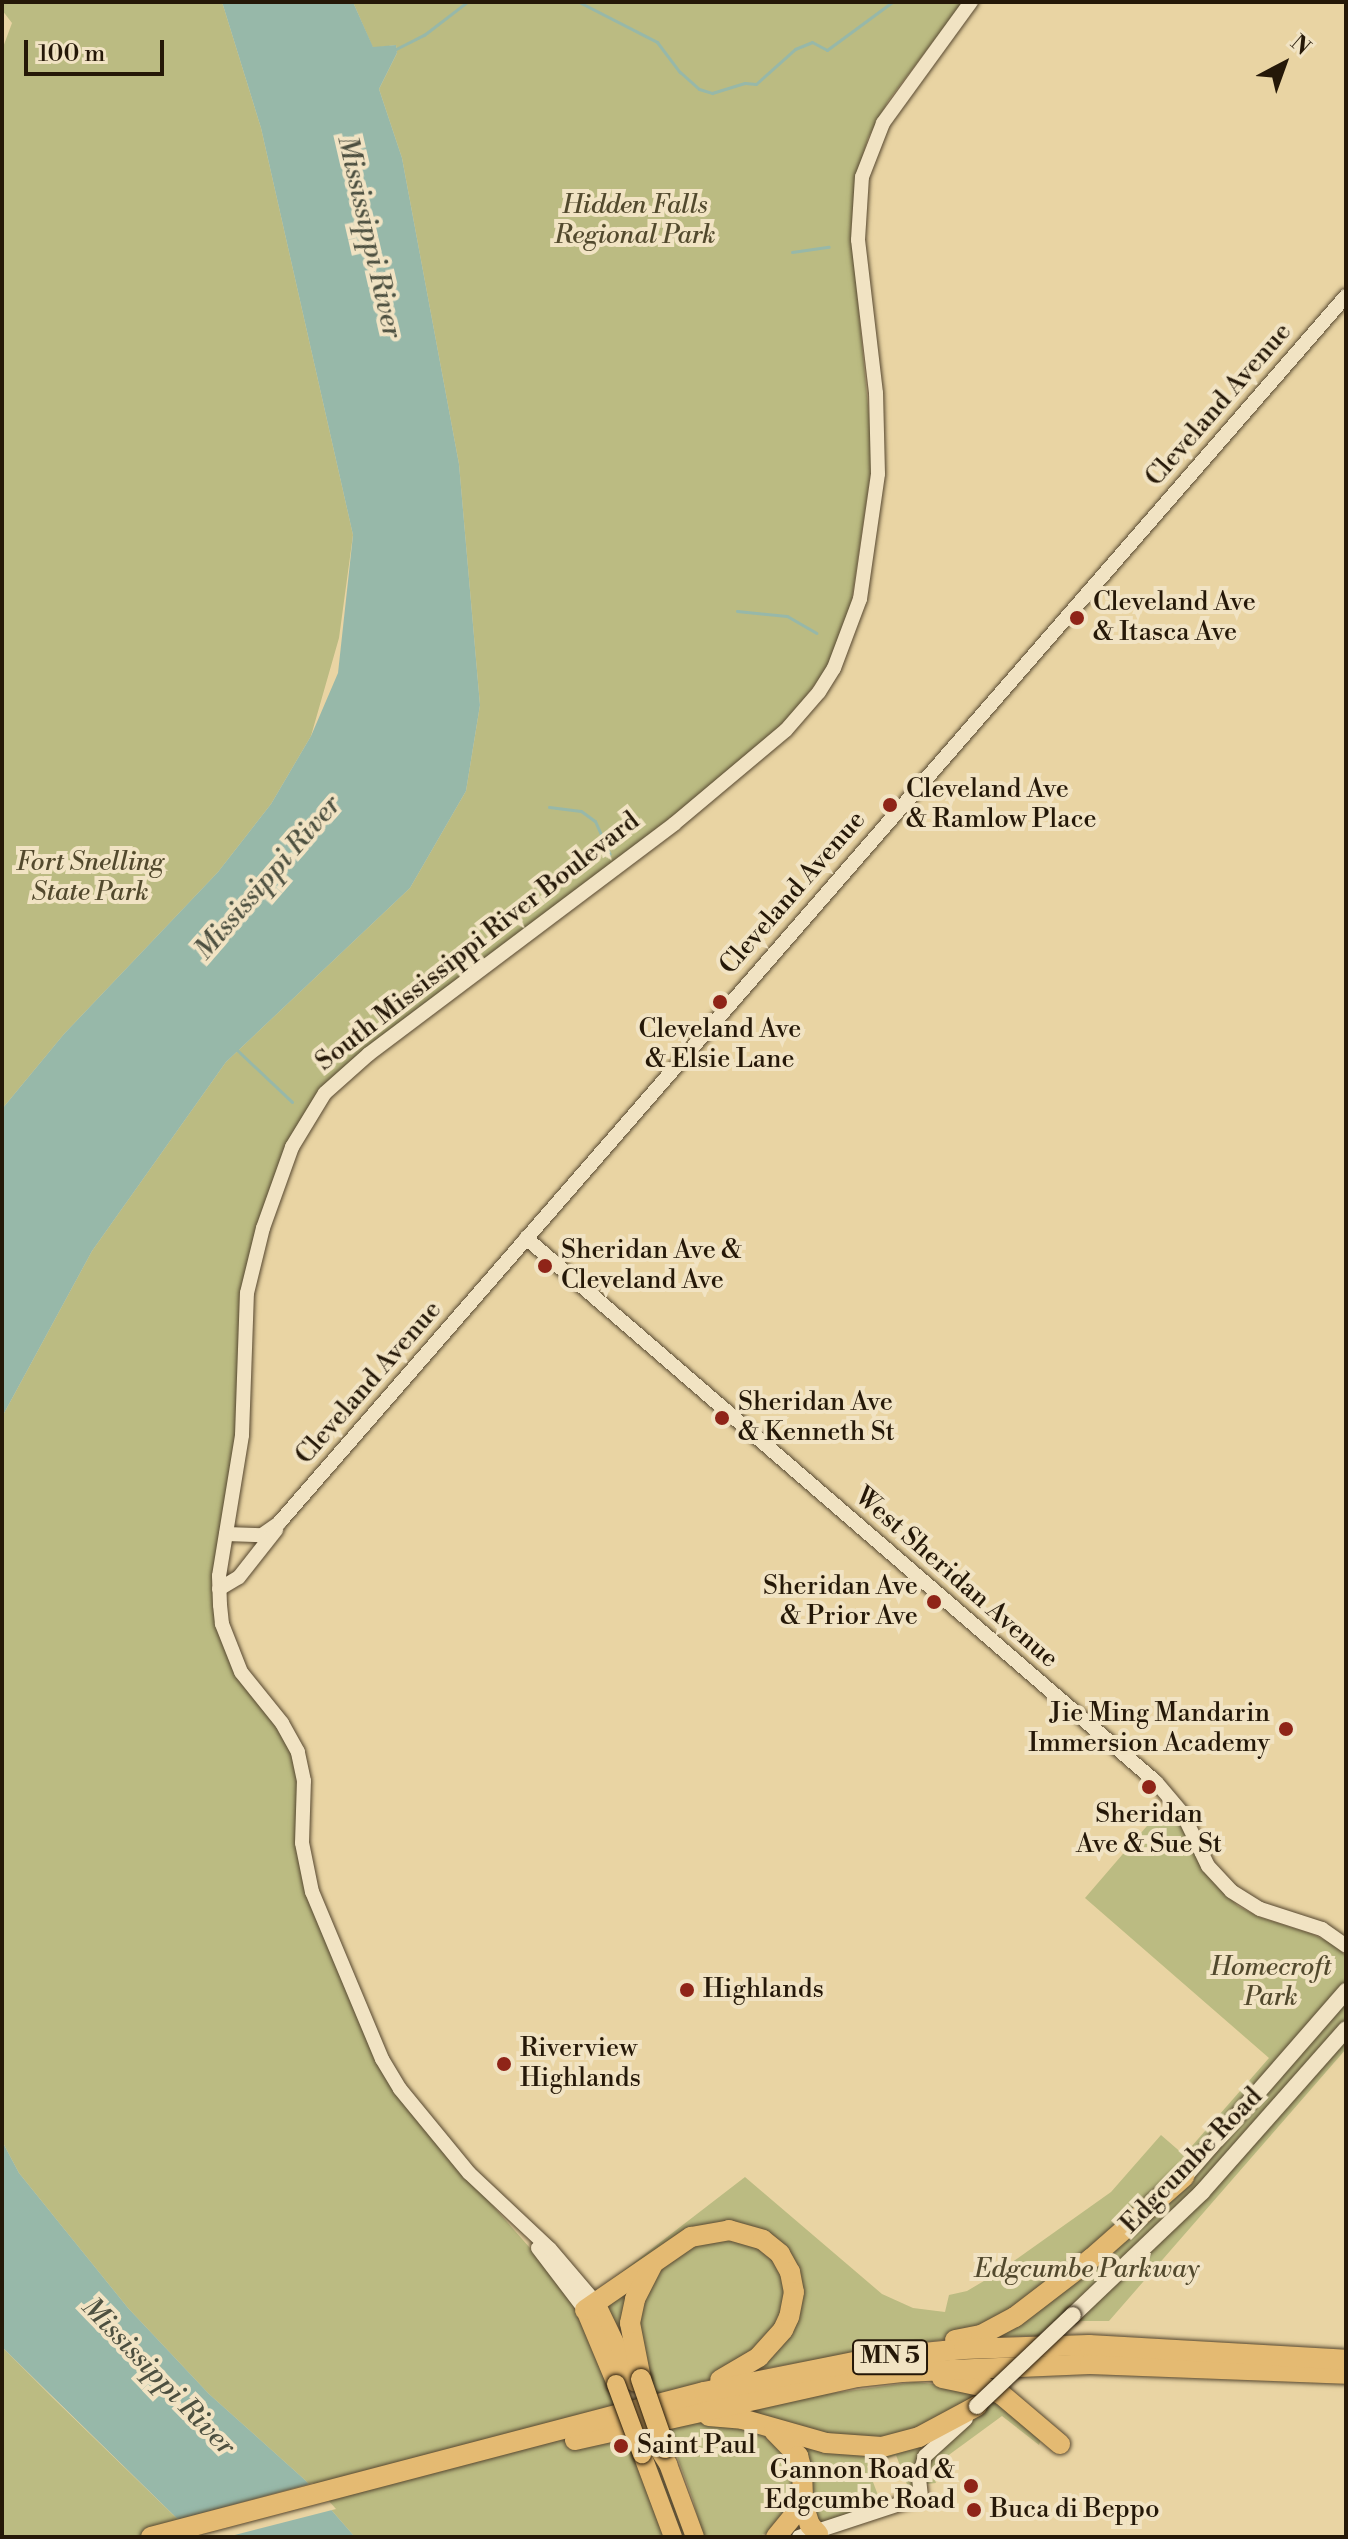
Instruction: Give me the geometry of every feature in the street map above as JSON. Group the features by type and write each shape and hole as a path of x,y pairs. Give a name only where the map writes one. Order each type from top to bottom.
{"highway":[{"path":"905,2364 981,2335 1015,2317 1092,2258 1184,2177"},
{"path":"591,2306 680,2241 699,2234 721,2230 742,2233 763,2240 780,2254 790,2272 794,2292 783,2330 759,2357 724,2379 664,2402"},
{"path":"656,2259 639,2288 632,2311 630,2382 695,2537"},
{"name":"South Mississippi River Boulevard","path":"591,2306 630,2382"},
{"name":"MN 5","path":"151,2537 612,2423 682,2414 977,2348 1089,2345 1346,2360"},
{"path":"905,2364 985,2387 1010,2400 1060,2444"},
{"name":"MN 5","path":"204,2537 612,2423 664,2402 783,2374 905,2364 1090,2364 1346,2374"},
{"path":"682,2414 729,2417 764,2424 826,2443 882,2447 930,2432 977,2406"},
{"path":"764,2424 781,2435 798,2456 802,2470 803,2504 810,2525 808,2535"},
{"path":"658,2454 673,2537"},
{"path":"776,2537 803,2504"}],"main road":[{"name":"Edgcumbe Road","path":"1184,2177 1346,1991"},
{"name":"Edgcumbe Road","path":"977,2406 1202,2192 1346,2029"}],"street":[{"name":"South Mississippi River Boulevard","path":"591,2306 516,2219 469,2173 421,2117 382,2059 312,1892 302,1843 304,1781 298,1752 282,1723 249,1685 233,1657 222,1624 219,1589 242,1435 247,1293 267,1215 307,1119 344,1073 634,855 786,730 819,692 844,648 860,599 879,449 858,240 862,177 883,123 971,2"},
{"name":"Cleveland Avenue","path":"219,1589 239,1577 272,1538 279,1523 1346,296"},
{"name":"West Sheridan Avenue","path":"526,1238 1156,1782 1176,1804 1208,1866 1231,1891 1260,1909 1322,1929 1346,1946"},
{"path":"226,1534 262,1535 279,1523"},
{"name":"Edgcumbe Road","path":"808,2535 921,2497 919,2477 925,2456 977,2406"}],"green space":[{"name":"Fort Snelling State Park","path":"2,2 222,2 261,128 353,535 339,638 311,736 271,804 218,872 64,1034 2,1109 2,50 12,23 2,10"},
{"name":"Hidden Falls Regional Park","path":"353,2 963,2 888,101 868,138 855,181 851,232 873,457 851,605 827,668 798,707 750,756 454,985 313,1104 242,1293 236,1462 219,1623 291,1746 301,1796 302,1858 373,2053 411,2113 530,2248 583,2318 666,2537 355,2537 305,2480 209,2394 128,2308 19,2173 2,2141 2,1417 92,1251 226,1062 410,888 466,791 480,705 459,464 402,158 379,89 397,53 396,45 373,48"},
{"path":"1165,1805 1178,1815 1197,1859 1214,1883 1238,1906 1259,1917 1312,1934 1333,1944 1346,1956 1346,2049 1109,2321 1054,2321 1038,2336 957,2338 751,2371 762,2359 795,2272 721,2225 597,2291 745,2177 882,2294 913,2308 945,2312 949,2295 967,2291 994,2275 1111,2192 1161,2135 1184,2155 1269,2058 1085,1898"},
{"path":"711,2237 760,2243 788,2279 776,2332 716,2378 654,2395 636,2321 656,2266"},
{"path":"634,2280 627,2332 622,2333 605,2305"},
{"path":"2,2347 53,2398 196,2537 2,2537"},
{"path":"915,2382 981,2389 948,2418 868,2442 735,2413 811,2396"},
{"path":"996,2396 1042,2436 1039,2445 1002,2416 931,2468 936,2483 927,2484 926,2464"},
{"path":"708,2420 762,2430 791,2455 798,2496 774,2530 757,2537 703,2537 666,2426"},
{"path":"648,2431 689,2537 680,2537 641,2433"},
{"path":"939,2433 916,2461 913,2491 902,2496 900,2491 908,2487 896,2455 867,2466 879,2498 886,2496 888,2501 818,2525 800,2441 819,2447"}],"water":[{"name":"Mississippi River","path":"222,2 353,2 373,47 396,45 397,53 379,89 402,158 459,464 480,705 466,791 410,888 226,1062 92,1251 2,1417 2,1109 64,1034 218,872 271,804 311,736 338,673 353,535 261,128"},
{"name":"Mississippi River","path":"2,2141 19,2173 128,2308 209,2394 305,2480 355,2537 196,2537 2,2347"}],"pier":[{"path":"313,2483 336,2509 227,2537 190,2537 173,2521"}],"waterway":[{"path":"394,50 424,35 467,2"},
{"path":"579,2 657,42 680,72 699,89 712,93 745,83 756,84 795,49 812,42 827,50 892,2"},
{"path":"792,252 829,247"},
{"path":"737,611 787,616 817,633"},
{"path":"549,807 581,811 595,821 610,854"},
{"path":"236,1049 292,1102"}],"place":[{"name":"Cleveland Ave & Itasca Ave","path":"1077,618"},
{"name":"Cleveland Ave & Ramlow Place","path":"890,805"},
{"name":"Cleveland Ave & Elsie Lane","path":"720,1002"},
{"name":"Sheridan Ave & Cleveland Ave","path":"545,1266"},
{"name":"Sheridan Ave & Kenneth St","path":"722,1418"},
{"name":"Sheridan Ave & Prior Ave","path":"934,1602"},
{"name":"Jie Ming Mandarin Immersion Academy","path":"1286,1729"},
{"name":"Sheridan Ave & Sue St","path":"1149,1787"},
{"name":"Highlands","path":"687,1990"},
{"name":"Riverview Highlands","path":"504,2064"},
{"name":"Saint Paul","path":"621,2446"},
{"name":"Gannon Road & Edgcumbe Road","path":"971,2486"},
{"name":"Buca di Beppo","path":"974,2510"}],"park label":[{"name":"Homecroft Park","path":"1271,1983"},
{"name":"Edgcumbe Parkway","path":"1087,2270"}]}
